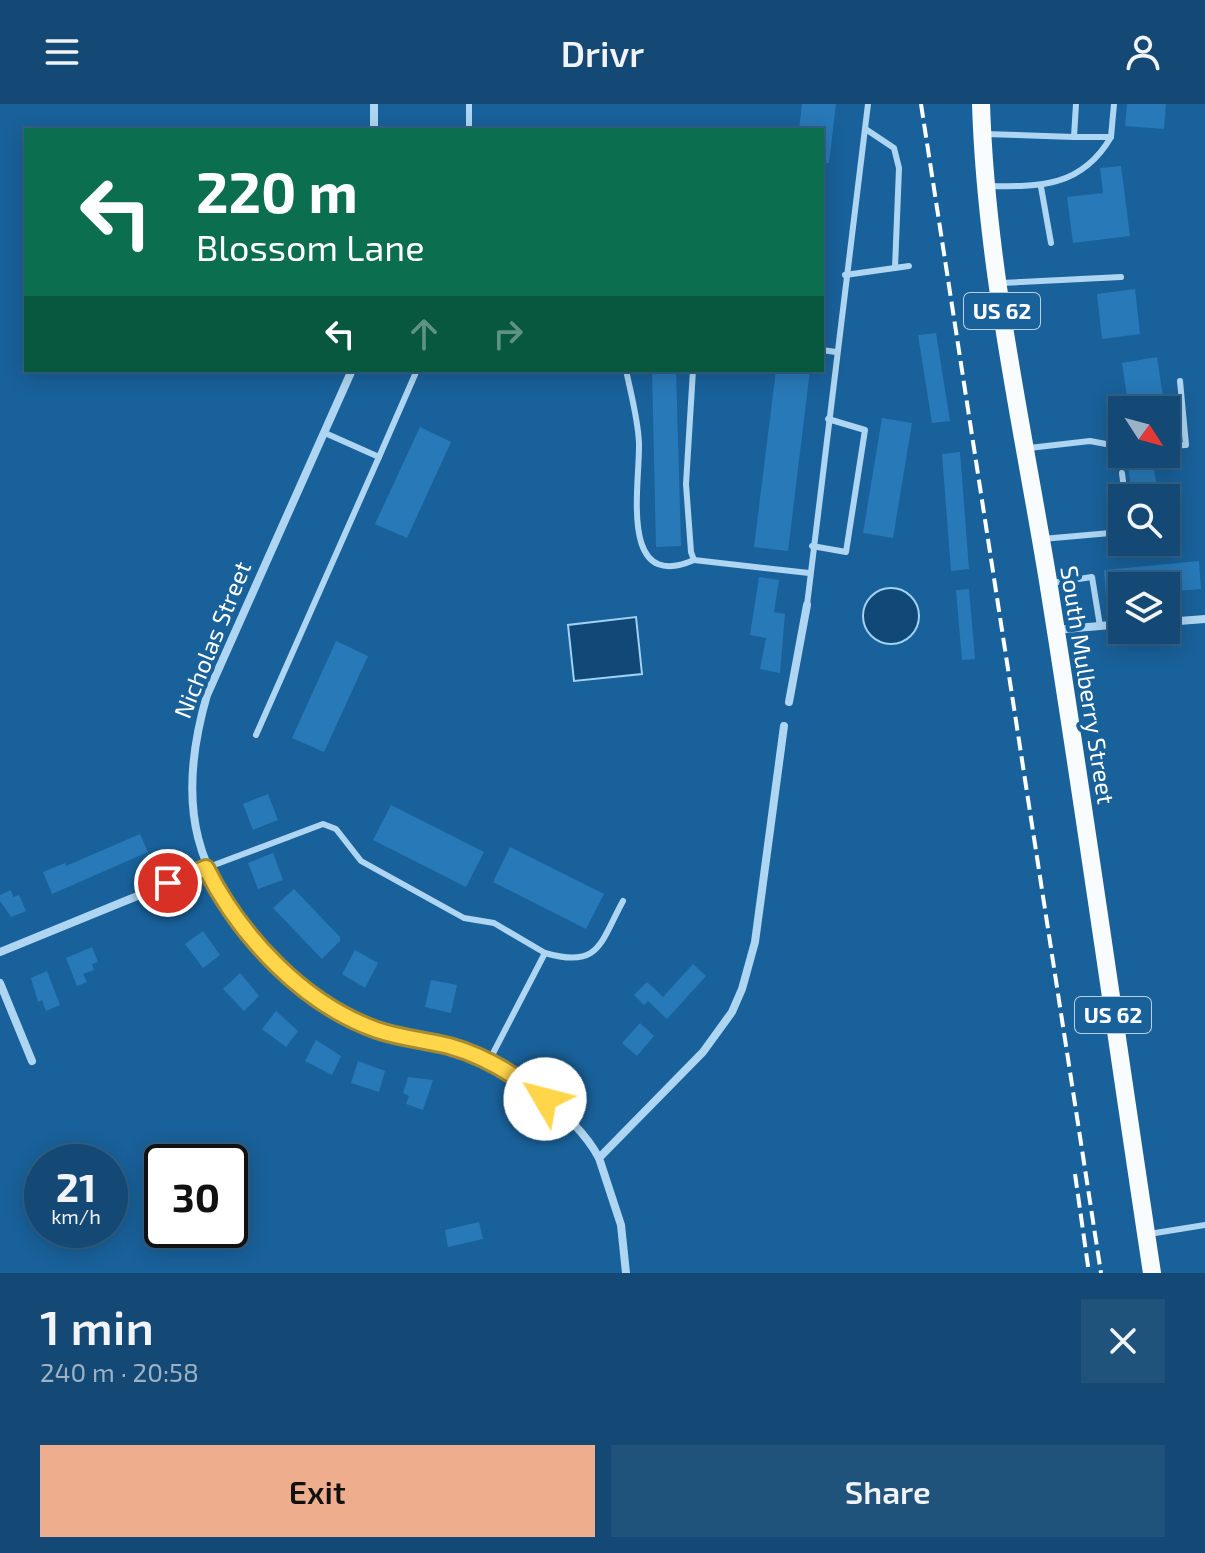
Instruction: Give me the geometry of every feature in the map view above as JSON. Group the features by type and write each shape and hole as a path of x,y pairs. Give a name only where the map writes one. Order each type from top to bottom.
{"main road":[{"name":"South Mulberry Street","path":"981,104 985,186 998,283 1048,583 1152,1273"}],"street":[{"path":"374,104 374,128"},
{"name":"Nicholas Street","path":"351,372 207,695 196,735 192,769 195,821 206,868 217,890 248,933 294,979 330,1008 377,1030 451,1047 489,1061 521,1079 545,1099 591,1143 599,1158"},
{"path":"789,702 807,605"},
{"path":"1180,621 1205,619"},
{"path":"1055,631 1108,625"},
{"path":"626,1273 621,1225 599,1158 703,1052 732,1012 742,989 755,942 784,726"},
{"path":"0,952 206,868"},
{"path":"0,983 32,1061"}],"lane":[{"path":"469,104 469,128"},
{"path":"807,605 868,104"},
{"path":"1074,137 1076,104"},
{"path":"985,186 1041,187 1068,177 1092,162 1111,137 1114,104"},
{"path":"867,130 894,148 899,168 895,268"},
{"path":"982,134 1111,137"},
{"path":"1041,187 1051,243"},
{"path":"845,275 909,266"},
{"path":"998,283 1121,277"},
{"path":"824,350 836,352"},
{"path":"256,735 416,372"},
{"path":"626,372 639,440 637,526 643,550 653,563 677,567 694,560 809,573"},
{"path":"693,372 686,484 694,560"},
{"path":"1180,381 1186,445 1180,445"},
{"path":"812,546 846,552 865,430 828,419"},
{"path":"325,433 379,457"},
{"path":"1025,449 1090,441 1108,444"},
{"path":"1122,473 1123,484"},
{"path":"1040,539 1108,533"},
{"path":"1048,583 1092,577 1095,626"},
{"path":"206,868 323,824 336,829 361,861 464,918 494,923 545,953 567,959 583,959 597,948 623,901"},
{"path":"489,1061 545,953"},
{"path":"1146,1234 1205,1225"}],"water":[{"path":"891,588 911,596 919,616 911,636 891,644 871,636 863,616 871,596"},
{"path":"636,617 642,674 574,681 568,625"}],"building":[{"path":"802,104 836,104 829,163 824,163 824,128 799,128"},
{"path":"1127,104 1166,104 1164,129 1125,126"},
{"path":"1121,166 1130,236 1073,243 1067,197 1103,193 1100,168"},
{"path":"1135,289 1140,334 1102,339 1097,294"},
{"path":"936,333 950,421 932,423 918,335"},
{"path":"1157,357 1163,396 1127,396 1122,363"},
{"path":"652,372 676,372 681,546 656,547"},
{"path":"776,372 810,372 788,551 754,547"},
{"path":"882,418 912,423 893,538 863,533"},
{"path":"420,427 451,442 407,538 375,524"},
{"path":"960,452 969,569 951,571 942,454"},
{"path":"1128,468 1154,468 1157,484 1131,484"},
{"path":"1199,561 1201,589 1180,591 1180,572 1108,572 1106,597 1104,570"},
{"path":"759,577 779,580 774,612 785,614 780,673 760,669 766,638 750,635"},
{"path":"969,589 975,659 962,660 956,590"},
{"path":"336,641 368,656 324,752 292,738"},
{"path":"268,794 278,820 253,830 243,804"},
{"path":"391,805 484,852 466,887 373,840"},
{"path":"140,834 148,852 52,894 43,872 65,863 66,866"},
{"path":"510,847 604,894 586,929 493,882"},
{"path":"273,853 283,880 258,889 248,863"},
{"path":"294,889 340,937 340,941 322,959 273,908"},
{"path":"11,890 13,897 19,895 26,911 11,917 0,901 0,895"},
{"path":"203,931 220,955 203,968 185,944"},
{"path":"92,947 98,962 92,964 94,970 83,974 87,982 77,986 66,958"},
{"path":"355,950 378,963 365,988 342,974"},
{"path":"693,964 706,976 667,1019 648,1001 644,1005 634,995 647,982 663,997"},
{"path":"47,971 60,1005 46,1011 42,1000 38,1002 31,978"},
{"path":"240,973 259,996 244,1011 223,989"},
{"path":"431,980 457,985 451,1013 425,1007"},
{"path":"276,1011 298,1031 286,1047 262,1029"},
{"path":"640,1023 654,1036 637,1056 622,1043"},
{"path":"316,1040 341,1056 332,1075 305,1061"},
{"path":"358,1061 385,1071 379,1092 351,1083"},
{"path":"408,1077 433,1080 423,1110 406,1104 409,1096 403,1093"},
{"path":"479,1222 483,1239 448,1247 445,1230"}],"railway":[{"path":"921,104 1101,1273"},
{"path":"1075,1174 1089,1273"}],"route":[{"path":"168,883 206,868 217,890 248,933 294,979 330,1008 377,1030 451,1047 489,1061 521,1079 545,1099"}]}
